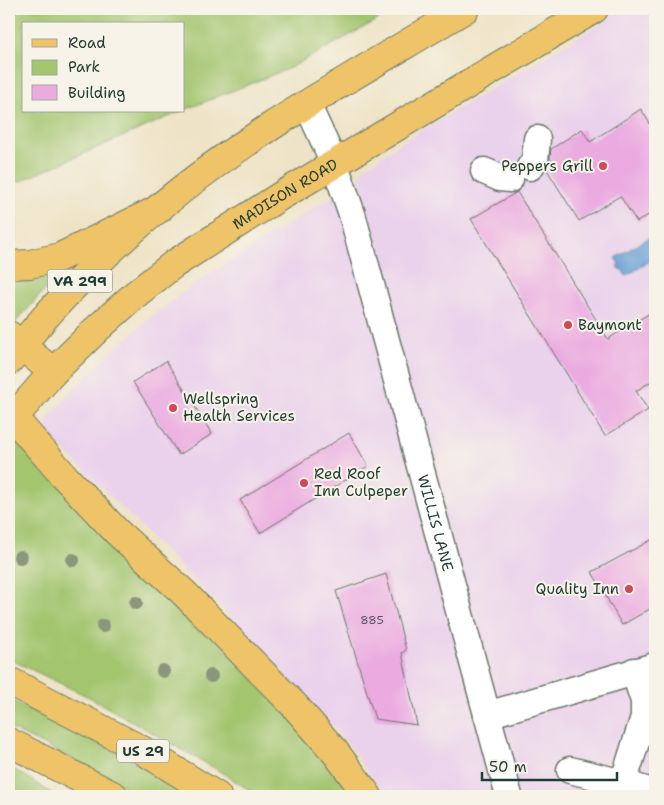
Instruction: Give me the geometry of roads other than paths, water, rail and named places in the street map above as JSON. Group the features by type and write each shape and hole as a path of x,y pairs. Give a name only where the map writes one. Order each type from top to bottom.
{"main road":[{"path":"9,265 30,264 60,257 158,209 219,162 267,129 465,9"},
{"name":"MADISON ROAD","path":"11,420 53,372 98,328 174,264 279,197 594,9"},
{"name":"VA 299","path":"13,347 108,253 158,209"},
{"path":"13,347 53,372"},
{"path":"11,420 117,532 184,592 294,705 336,754 368,796"},
{"name":"US 29","path":"9,681 142,750 217,796"},
{"path":"9,742 114,796"},
{"path":"9,751 76,796"}],"street":[{"name":"WILLIS LANE","path":"307,104 335,165 352,214 508,796"},
{"path":"484,171 500,178 520,173 535,160 537,139"},
{"path":"487,715 645,668 644,717 623,783"},
{"path":"570,770 655,793"}],"water":[{"path":"650,237 655,245 655,258 626,276 622,269 620,270 617,267 619,264 615,258"}],"place":[{"name":"Peppers Grill","path":"603,166"},
{"name":"Baymont","path":"568,325"},
{"name":"Wellspring Health Services","path":"173,408"},
{"name":"Red Roof Inn Culpeper","path":"304,483"},
{"name":"Quality Inn","path":"629,589"}]}
